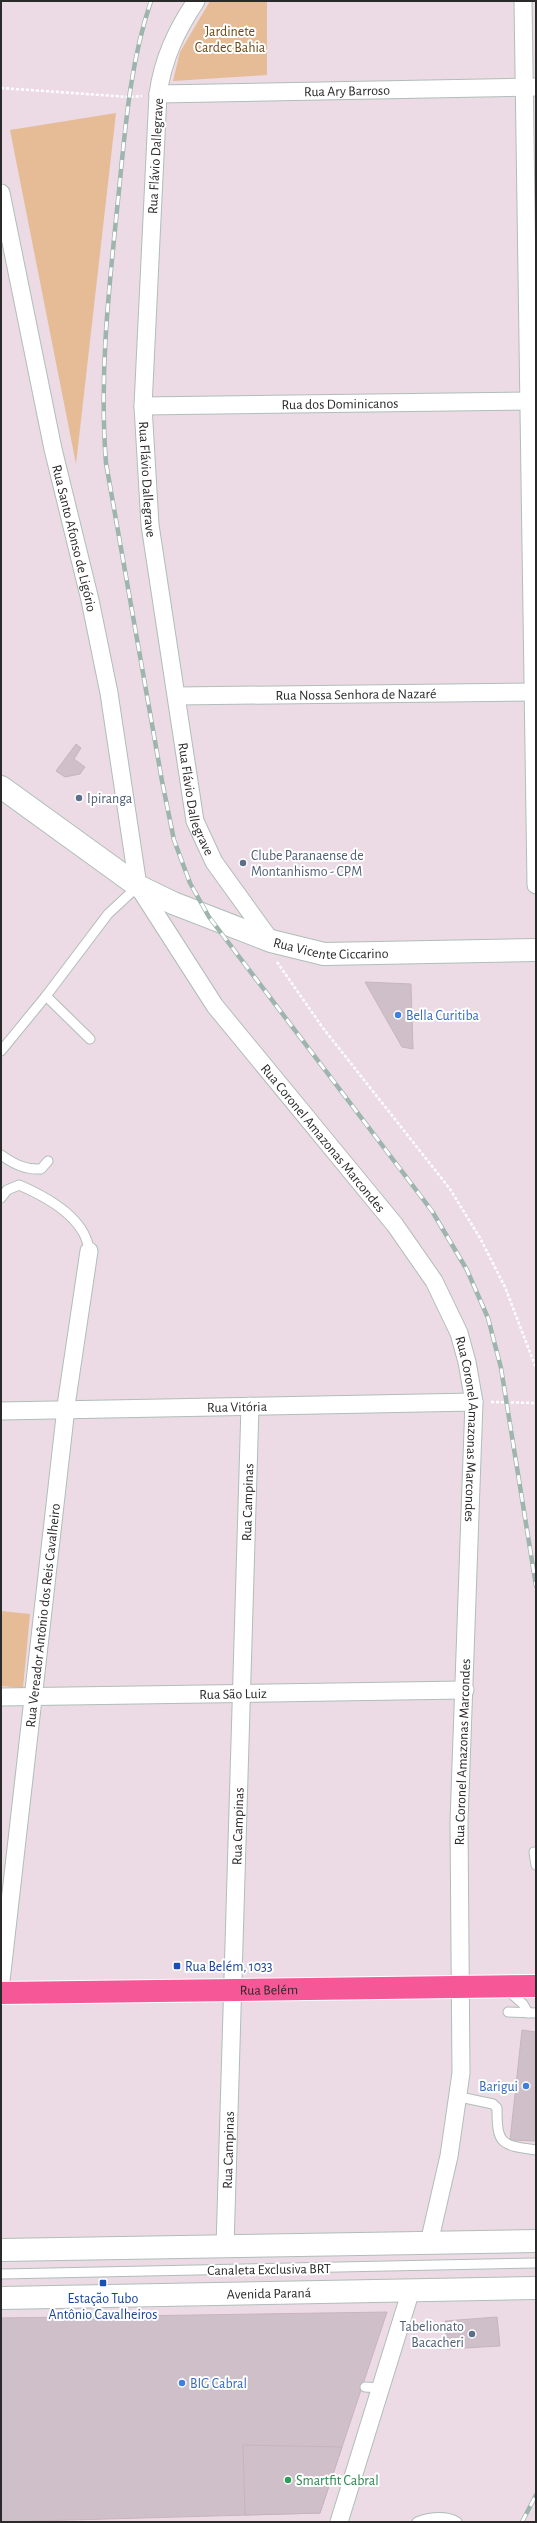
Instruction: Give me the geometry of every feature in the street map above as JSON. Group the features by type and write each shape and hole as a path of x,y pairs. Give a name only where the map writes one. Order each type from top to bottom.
{"main road":[{"name":"Rua Belém","path":"1,1993 536,1986"}],"street":[{"name":"Rua Flávio Dallegrave","path":"196,1 171,44 162,71 158,94 143,406 150,525 195,821 214,862 270,941"},
{"path":"523,1 530,87 536,885"},
{"name":"Rua Ary Barroso","path":"158,94 530,87"},
{"name":"Rua Santo Afonso de Ligório","path":"1,193 53,449 102,656 138,886"},
{"name":"Rua dos Dominicanos","path":"143,406 533,401"},
{"name":"Rua Nossa Senhora de Nazaré","path":"177,696 535,692"},
{"name":"Rua Coronel Amazonas Marcondes","path":"1,787 138,886 220,1012 372,1196 422,1263 448,1306 459,1332 467,1362 474,1402 465,1690 459,1822 461,2073 460,2097 429,2243"},
{"name":"Rua Vicente Ciccarino","path":"138,886 172,903 270,941 324,954 536,950"},
{"name":"Rua Vereador Antônio dos Reis Cavalheiro","path":"1,1981 66,1410 88,1251"},
{"name":"Rua Vitória","path":"1,1411 474,1402"},
{"name":"Rua Campinas","path":"225,2247 250,1406"},
{"name":"Rua São Luiz","path":"1,1697 465,1690"},
{"path":"1,2250 536,2241"},
{"name":"Avenida Paraná","path":"1,2298 536,2288"},
{"path":"339,2522 373,2387 411,2290"}],"lane":[{"path":"1,1051 46,996 108,914 138,886"},
{"path":"46,996 90,1039"},
{"path":"1,1155 14,1164 30,1170 40,1169 48,1161"},
{"path":"1,1198 7,1190 20,1186 37,1193 82,1227 87,1238 88,1251"},
{"path":"534,1852 536,1865"},
{"path":"504,1987 532,2013"},
{"path":"508,2012 532,2013"},
{"path":"460,2097 493,2104 497,2108 497,2130 501,2139 510,2146 536,2150"},
{"name":"Canaleta Exclusiva BRT","path":"1,2274 536,2263"},
{"path":"418,2522 426,2518 453,2519 457,2522"}],"path":[{"path":"1,88 129,97 158,94"},
{"path":"277,964 323,1028 450,1189 480,1238 505,1287 536,1368"},
{"path":"508,1402 536,1403"}],"green space":[{"name":"Jardinete Cardec Bahia","path":"210,1 267,1 267,75 173,81 180,52"},
{"path":"116,113 76,464 10,130"},
{"path":"1,1611 30,1614 23,1688 1,1686"}],"building":[{"path":"76,744 81,748 74,759 85,767 80,774 65,777 56,771"},
{"name":"Bella Curitiba","path":"365,982 411,984 413,1049 402,1047"},
{"name":"Barigui","path":"522,2030 536,2032 536,2141 510,2140"},
{"name":"BIG Cabral","path":"387,2312 320,2513 1,2522 1,2318"},
{"name":"Tabelionato Bacacheri","path":"497,2317 500,2346 447,2349 445,2321"},
{"name":"Smartfit Cabral","path":"243,2445 342,2447 320,2513 245,2515"}],"railway":[{"path":"151,1 138,50 126,125 111,266 106,331 104,364 104,430 106,463 162,781 174,840 190,883 209,917 432,1211 467,1270 488,1318 501,1368 536,1586"},
{"path":"522,2522 536,2495"}],"place":[{"name":"Ipiranga","path":"79,798"},
{"name":"Clube Paranaense de Montanhismo - CPM","path":"243,863"},
{"name":"Bella Curitiba","path":"398,1015"},
{"name":"Rua Belém, 1033","path":"177,1966"},
{"name":"Barigui","path":"526,2086"},
{"name":"Estação Tubo Antônio Cavalheiros","path":"103,2283"},
{"name":"Tabelionato Bacacheri","path":"472,2334"},
{"name":"BIG Cabral","path":"182,2383"},
{"name":"Smartfit Cabral","path":"288,2480"}]}
